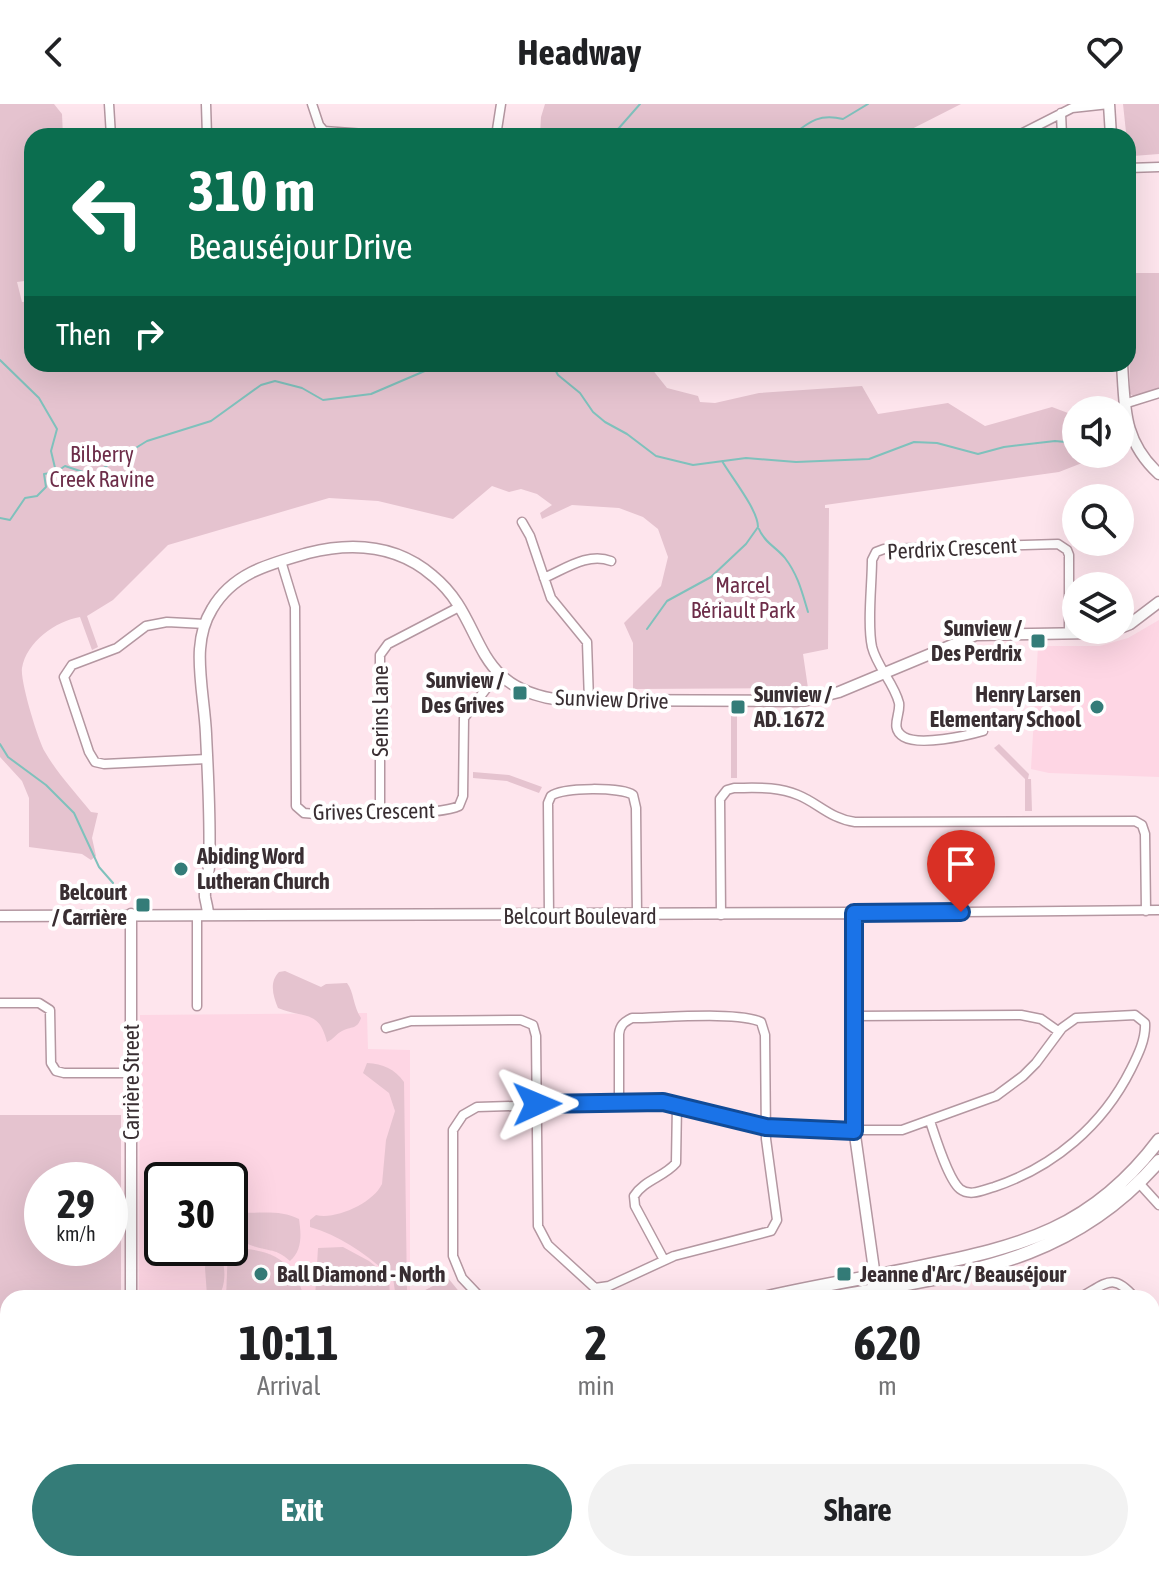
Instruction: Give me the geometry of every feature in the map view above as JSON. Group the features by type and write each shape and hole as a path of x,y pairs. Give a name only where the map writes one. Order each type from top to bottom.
{"main road":[{"path":"876,1288 1039,1236 1107,1195 1138,1166 1159,1140"},
{"path":"854,1290 970,1270 1038,1251 1088,1224 1139,1183 1159,1161"}],"street":[{"path":"109,104 110,128"},
{"path":"206,104 207,128"},
{"path":"312,104 322,128"},
{"path":"497,128 501,104"},
{"path":"1034,128 1081,106 1109,104 1110,128"},
{"path":"1060,128 1061,113"},
{"path":"1044,123 1050,128"},
{"path":"1136,168 1159,167"},
{"path":"1122,372 1124,396"},
{"path":"1134,401 1159,393"},
{"path":"1134,440 1159,474"},
{"path":"522,522 530,536 551,598 587,642 589,701"},
{"name":"Perdrix Crescent","path":"884,673 872,643 872,560 880,550 1058,544 1069,555 1069,572"},
{"name":"Sunview Drive","path":"204,912 209,871 207,759 200,657 205,624 216,602 233,583 254,570 281,561 333,547 377,549 401,556 430,573 446,588 481,651 498,673 536,695 561,700 803,701 839,692 976,635 1062,633"},
{"path":"544,578 590,558 611,561"},
{"name":"Grives Crescent","path":"281,561 295,607 296,806 299,810 309,814 431,812 459,806 463,796 464,718 498,673"},
{"path":"1134,621 1159,602"},
{"name":"Serins Lane","path":"380,813 381,651 459,607"},
{"path":"205,624 167,622 146,626 117,648 72,665 64,677 95,762 207,759"},
{"path":"884,673 899,703 896,724 905,737 959,738 983,731"},
{"path":"721,915 720,799 727,790 744,788 791,792 836,818 855,822 1135,821 1142,825 1145,834 1146,911"},
{"path":"549,916 548,803 555,792 576,790 625,790 635,799 637,915"},
{"name":"Belcourt Boulevard","path":"0,916 204,912 549,916 1159,910"},
{"path":"197,1006 204,912"},
{"path":"854,913 854,1131 876,1288"},
{"name":"Carrière Street","path":"131,914 131,1290"},
{"path":"0,1003 39,1003 50,1010 51,1063 56,1071 131,1073"},
{"path":"854,1016 1021,1015 1041,1019 1058,1031"},
{"path":"473,1290 462,1278 453,1256 453,1130 463,1115 477,1107 648,1101 677,1104 766,1127 902,1130 981,1104 1009,1088 1036,1063 1068,1022 1083,1016 1135,1015 1145,1023 1145,1034 1135,1062 1111,1104 1071,1145 1028,1173 973,1193 963,1191 953,1179 930,1121"},
{"path":"386,1028 411,1021 529,1022 536,1036 537,1220 543,1239 595,1288 609,1286 664,1260 771,1231 777,1220 766,1127 765,1035 761,1022 751,1018 632,1018 626,1021 619,1034 619,1102"},
{"path":"664,1260 635,1206 634,1196 642,1186 676,1163 677,1104"},
{"path":"1139,1183 1159,1205"},
{"path":"1094,1290 1116,1281 1128,1290"}],"shaded area":[{"name":"Henry Larsen Elementary School","path":"1159,620 1159,777 1049,773 1031,769 1038,646 1134,644 1134,635"},
{"path":"367,1013 368,1049 410,1050 410,1290 139,1290 140,1015"}],"green space":[{"name":"Bilberry Creek Ravine","path":"0,104 54,104 62,114 63,128 24,128 24,281 17,282 24,302 24,372 654,372 667,388 698,396 700,402 715,403 759,393 862,386 878,414 948,403 985,426 1052,407 1062,411 1062,468 1069,468 1059,472 825,505 829,508 828,649 803,654 808,688 633,689 633,643 624,623 661,586 668,557 658,529 643,517 619,508 572,505 542,519 540,513 552,505 537,494 521,489 509,492 492,486 453,519 378,501 329,498 168,545 113,600 87,616 98,647 92,650 80,617 52,628 29,650 22,668 34,724 45,752 61,775 91,812 98,813 92,838 96,856 91,860 82,854 29,847 29,798 22,781 0,757"},
{"path":"545,104 961,104 914,128 540,128"},
{"path":"1123,104 1159,104 1159,154 1136,156 1136,128 1126,128"},
{"path":"1136,273 1159,273 1159,390 1139,399 1130,394 1130,372 1136,372"},
{"path":"731,714 737,714 737,778 731,778"},
{"path":"999,744 1029,774 1032,811 1025,811 1025,779 994,748"},
{"path":"473,772 509,775 542,787 539,793 507,781 473,778"},
{"path":"285,971 321,987 347,983 361,1018 358,1024 327,1042 320,1024 315,1020 278,1008 273,985 279,972"},
{"path":"367,1063 378,1065 388,1068 404,1082 407,1290 395,1290 393,1278 344,1241 310,1227 310,1220 316,1215 333,1215 353,1208 371,1198 382,1184 386,1140 395,1111 389,1093 363,1073"},
{"path":"0,1115 121,1115 121,1162 24,1162 24,1266 121,1266 121,1290 0,1290"},
{"path":"248,1212 274,1213 299,1219 300,1241 290,1261 276,1252 248,1244"},
{"path":"343,1247 369,1261 389,1277 390,1290 315,1290 318,1248"},
{"name":"Ball Diamond - North","path":"248,1249 267,1253 286,1264 301,1290 226,1290 227,1266 248,1266"},
{"path":"205,1266 223,1266 221,1290 207,1290"},
{"path":"448,1278 458,1290 425,1290"}],"waterway":[{"path":"619,128 640,104"},
{"path":"802,128 827,117 843,119 868,104"},
{"path":"0,360 39,398 57,429 51,451 56,472"},
{"path":"0,518 10,520 25,498 37,496 46,487 44,474 56,472 65,466 92,475 147,441 211,421 261,385 275,381 302,388 323,400 371,394 422,372"},
{"path":"556,372 605,422 656,456 693,465 746,458 796,462 869,459 914,442 937,443 978,454 1004,447 1062,442"},
{"path":"647,629 667,601 711,577 746,544 758,527 749,503 722,461"},
{"path":"759,529 789,564 808,612"},
{"path":"0,744 8,757 46,785 74,813 99,867 113,883"}],"place":[{"name":"Sunview / Des Perdrix","path":"1038,641"},
{"name":"Sunview / Des Grives","path":"520,693"},
{"name":"Sunview / AD. 1672","path":"738,707"},
{"name":"Henry Larsen Elementary School","path":"1097,707"},
{"name":"Abiding Word Lutheran Church","path":"181,869"},
{"name":"Belcourt / Carrière","path":"143,905"},
{"name":"Ball Diamond - North","path":"261,1274"},
{"name":"Jeanne d'Arc / Beauséjour","path":"844,1274"}],"route":[{"path":"537,1104 663,1102 781,1130 854,1131 854,913 961,912"}],"park label":[{"name":"Marcel Bériault Park","path":"743,598"}]}
